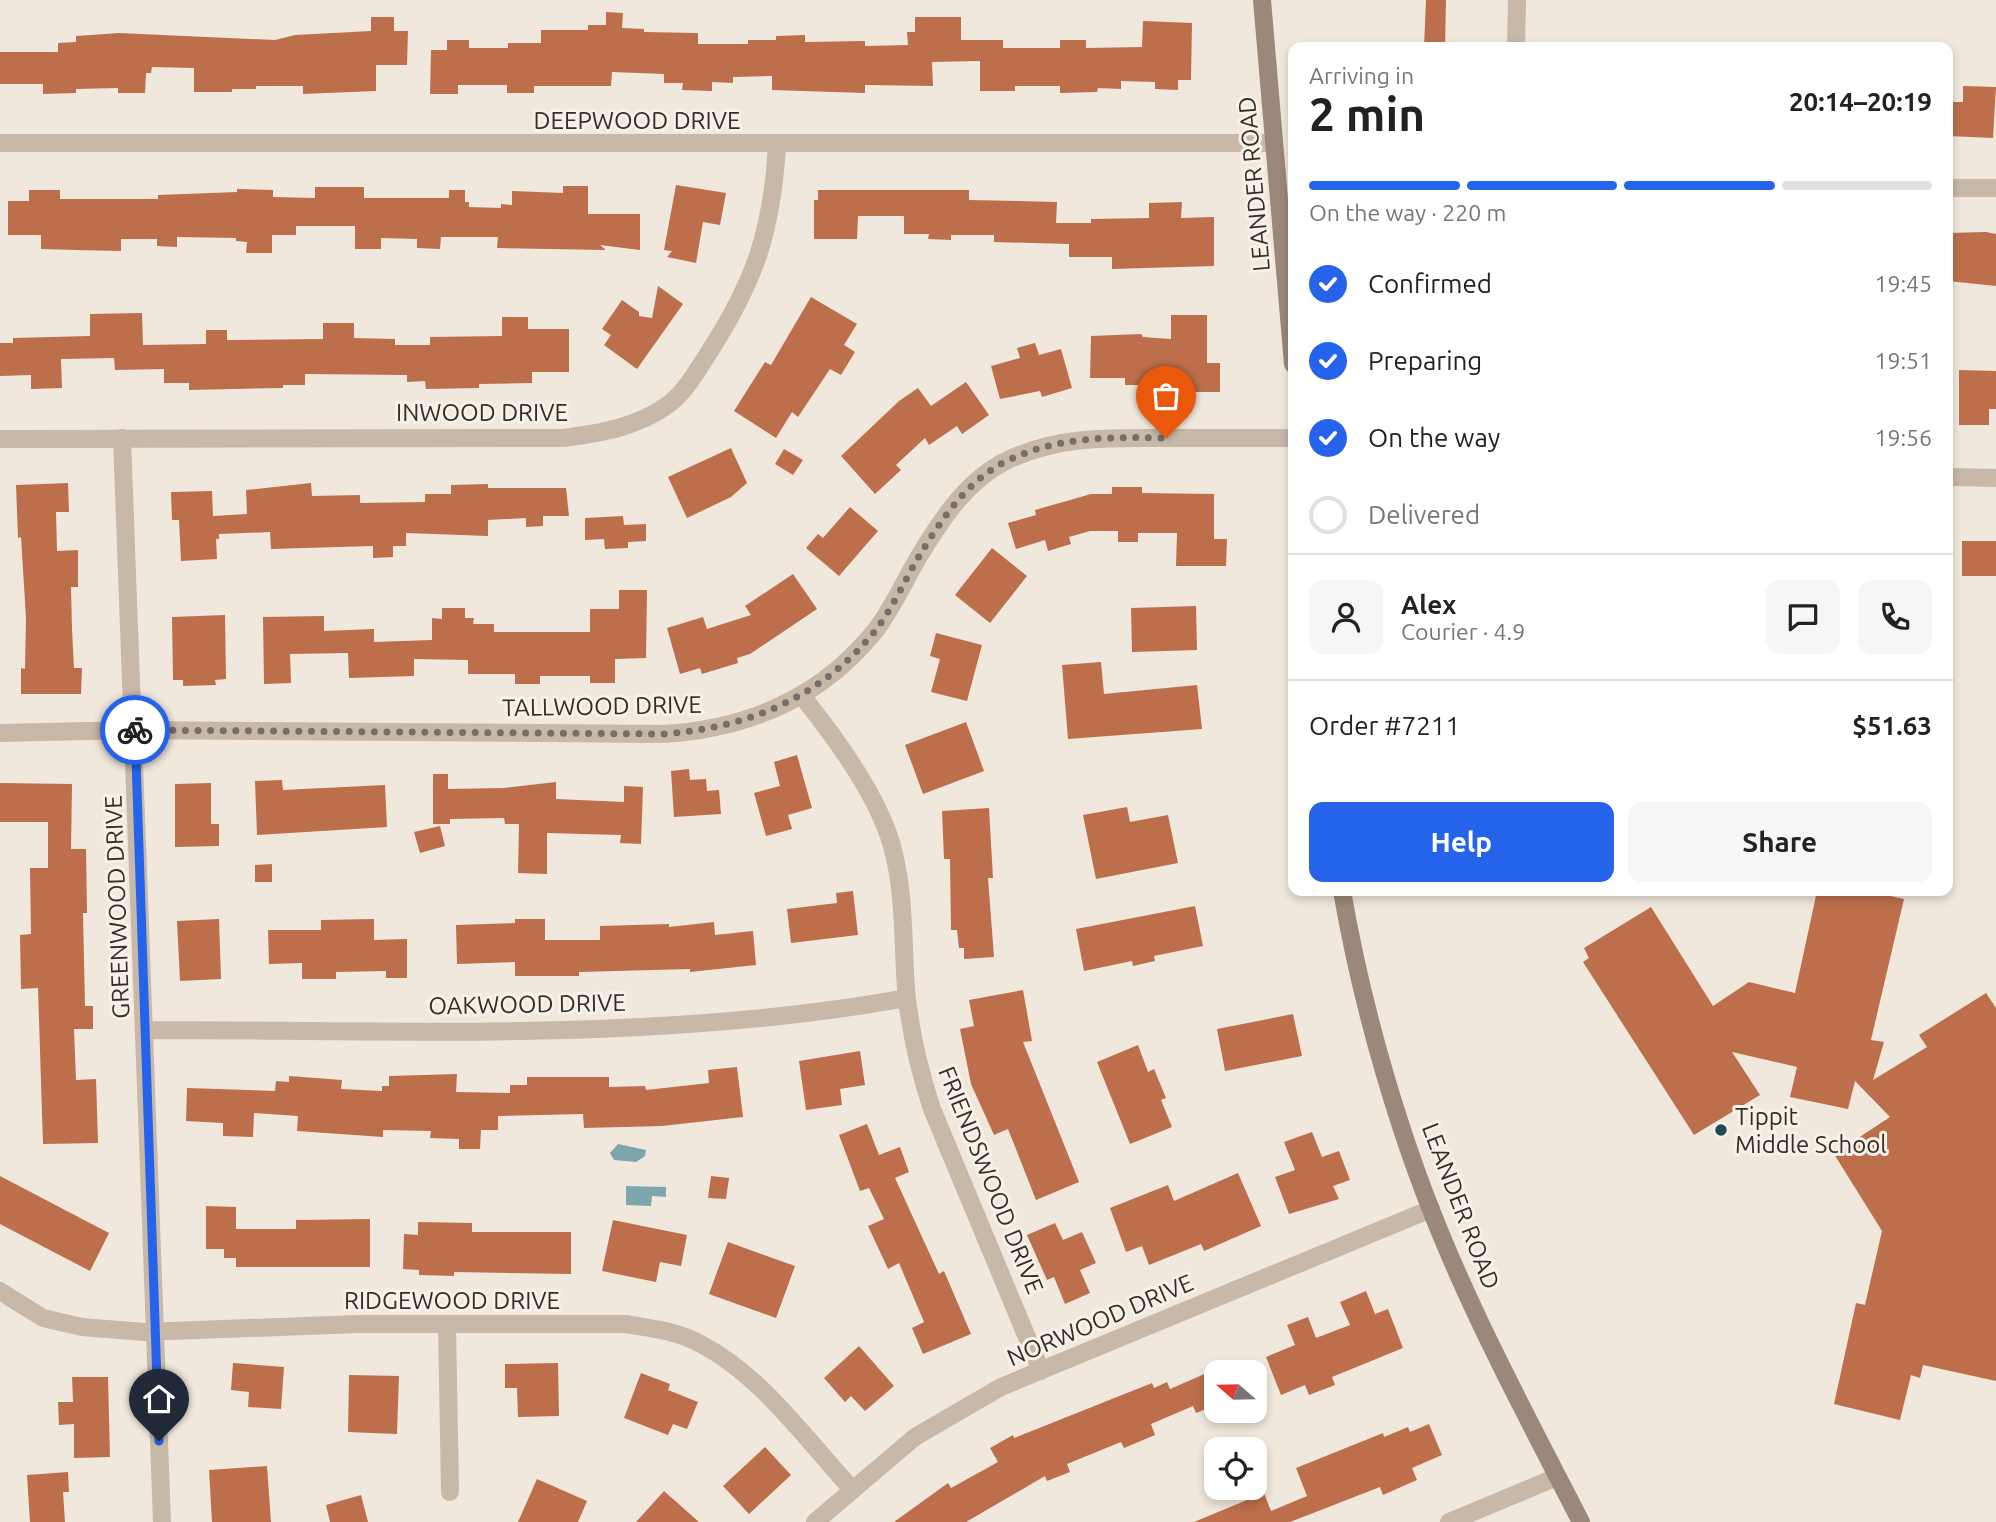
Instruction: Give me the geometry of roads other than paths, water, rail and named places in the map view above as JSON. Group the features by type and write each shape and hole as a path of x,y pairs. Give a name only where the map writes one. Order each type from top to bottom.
{"main road":[{"name":"LEANDER ROAD","path":"1262,0 1288,306"},
{"name":"LEANDER ROAD","path":"1343,896 1376,1043 1430,1209 1474,1309 1581,1522"}],"street":[{"path":"1516,42 1517,0"},
{"name":"DEEPWOOD DRIVE","path":"0,143 1274,143"},
{"name":"INWOOD DRIVE","path":"0,439 564,438 635,424 671,403 686,386 746,293 762,253 774,192 777,145"},
{"path":"1953,188 1996,188"},
{"name":"GREENWOOD DRIVE","path":"122,438 146,1030 162,1522"},
{"name":"TALLWOOD DRIVE","path":"0,733 134,730 663,734 719,727 765,715 802,696 836,671 875,630 935,530 958,499 985,475 1009,460 1076,439 1288,438"},
{"path":"1953,477 1996,478"},
{"name":"FRIENDSWOOD DRIVE","path":"802,696 831,731 859,777 892,846 905,939 907,998 914,1050 932,1109 1041,1371"},
{"name":"OAKWOOD DRIVE","path":"146,1030 554,1030 682,1025 846,1009 907,998"},
{"name":"NORWOOD DRIVE","path":"815,1522 932,1426 1001,1387 1430,1209"},
{"name":"RIDGEWOOD DRIVE","path":"0,1291 43,1318 82,1327 155,1332 256,1326 625,1324 665,1330 698,1343 745,1373 852,1489"},
{"path":"447,1325 450,1492"},
{"path":"1449,1522 1557,1477"}],"water":[{"path":"618,1144 646,1150 645,1156 636,1162 614,1160 610,1153"},
{"path":"626,1186 666,1187 666,1197 652,1196 651,1206 626,1205"}],"place":[{"name":"Tippit Middle School","path":"1721,1130"}]}
